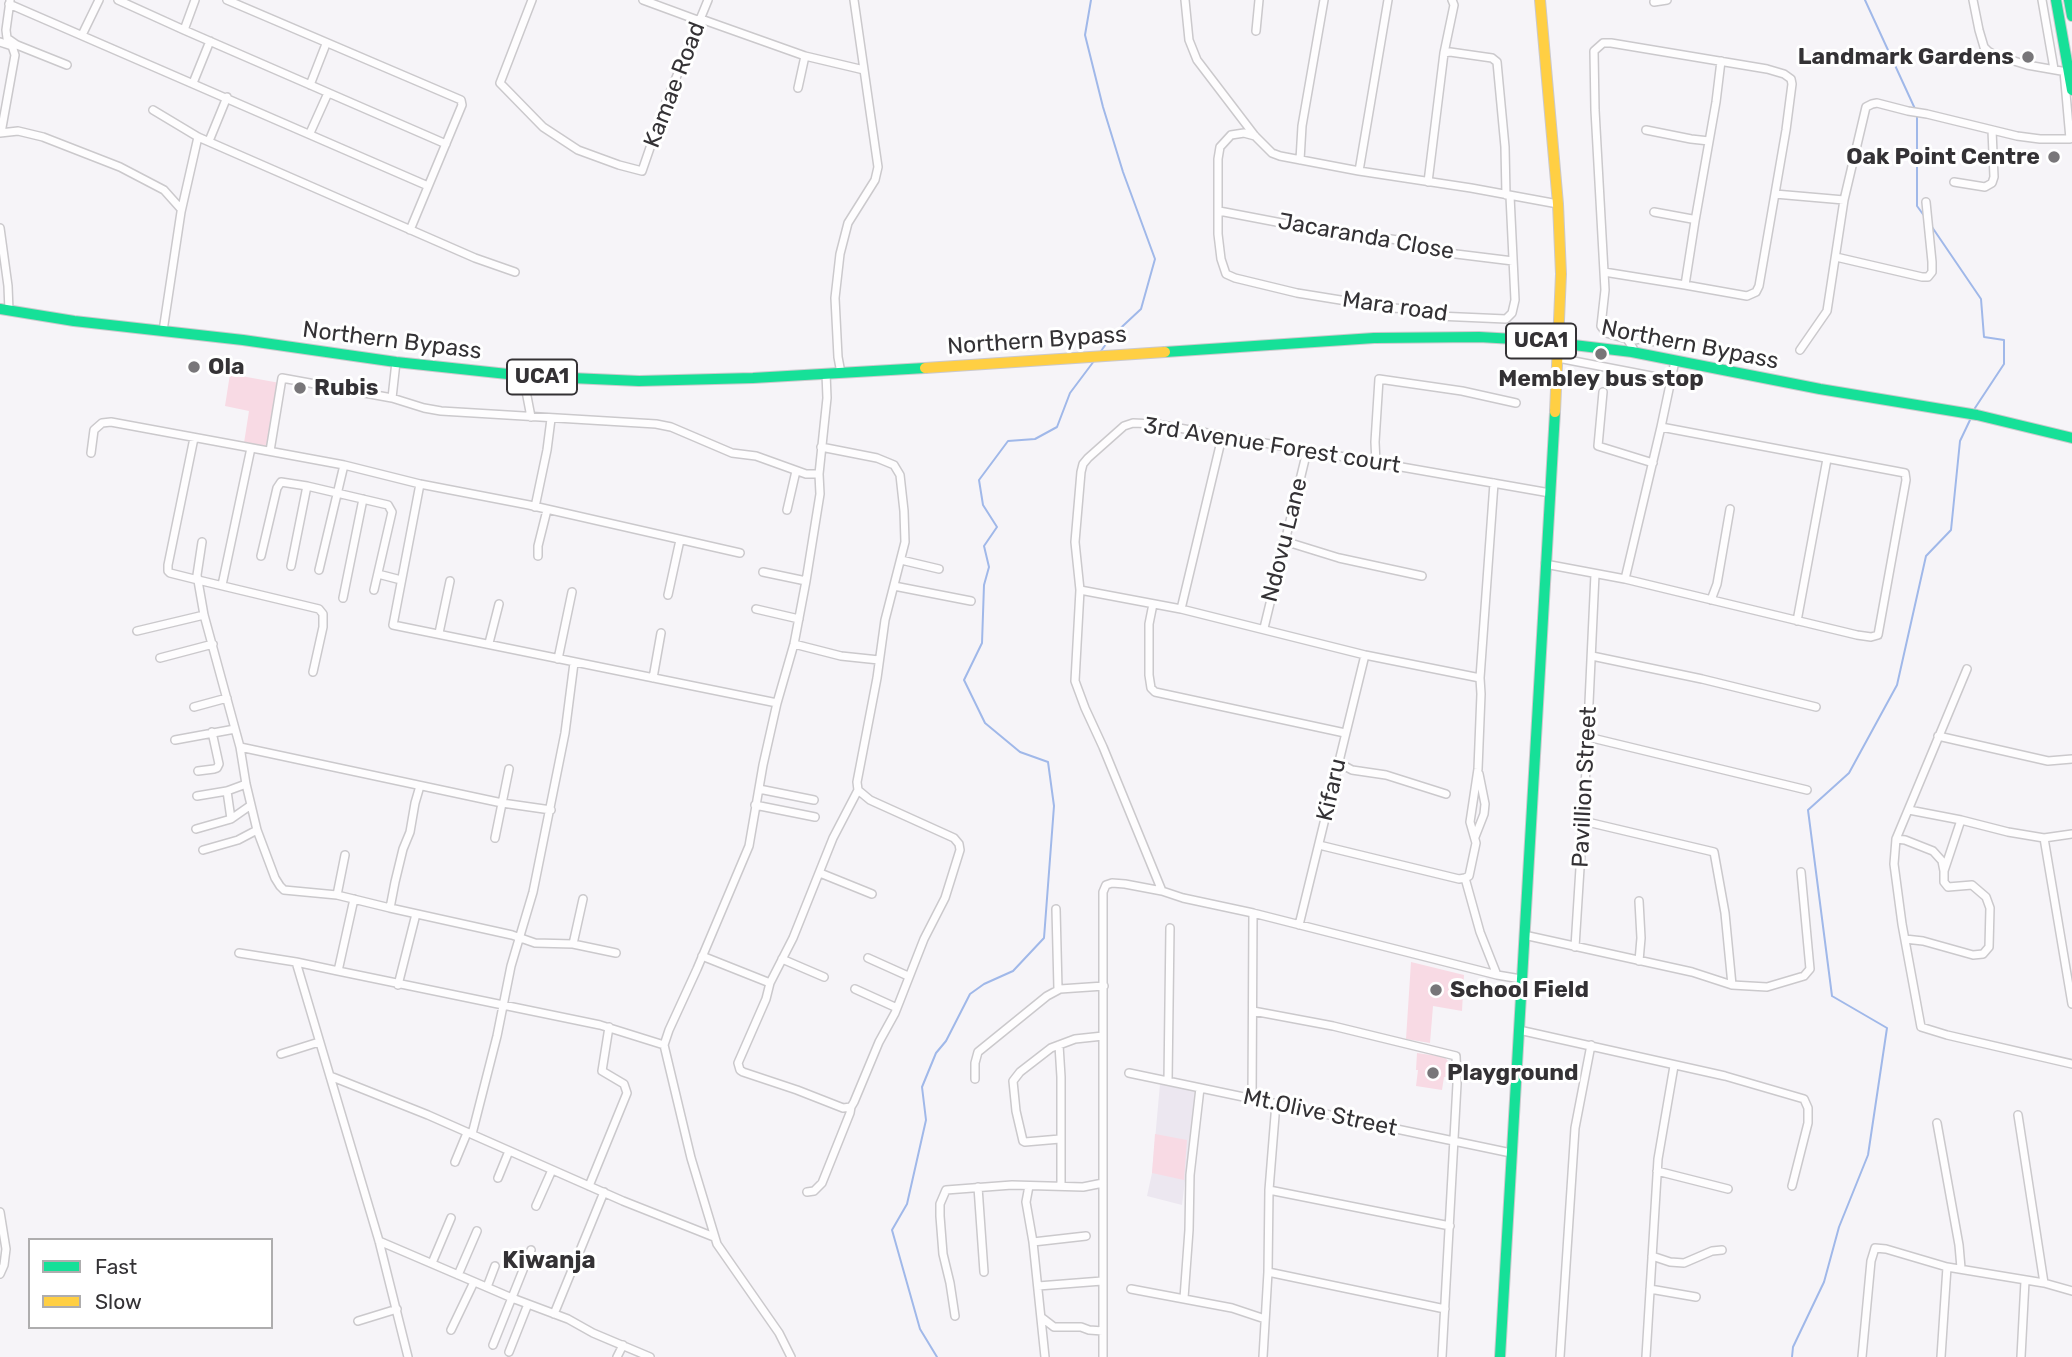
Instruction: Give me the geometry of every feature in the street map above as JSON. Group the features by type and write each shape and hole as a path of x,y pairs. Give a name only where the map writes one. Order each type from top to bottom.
{"main road":[{"path":"1500,1357 1559,342 1561,274 1558,204 1540,0"},
{"path":"2056,0 2072,90"},
{"path":"2069,0 2072,16"},
{"name":"Northern Bypass","path":"5,310 396,362 526,376 639,381 841,373 1429,336 1479,337 1631,347 1675,361 1819,389 1977,415 2072,438"}],"street":[{"path":"82,35 99,0"},
{"path":"118,0 446,144"},
{"path":"184,30 195,0"},
{"path":"227,0 458,98 462,105 410,230"},
{"name":"Kamae Road","path":"532,0 499,83 543,127 578,150 642,171 664,107 708,0"},
{"path":"643,0 805,56 864,70"},
{"path":"841,373 835,298 842,244 848,223 875,180 878,167 854,0"},
{"path":"1185,0 1189,40 1197,60 1255,136 1272,153 1359,171 1558,204"},
{"path":"1256,31 1259,0"},
{"path":"1300,160 1302,126 1324,0"},
{"path":"1359,171 1388,0"},
{"path":"1428,182 1444,53 1454,5 1452,0"},
{"path":"1654,2 1667,0"},
{"path":"1973,0 1979,30 1984,47 1988,51 2027,65 2067,72 2072,148"},
{"path":"2042,0 2054,69"},
{"path":"67,65 17,45 8,38 6,30 10,2 428,187"},
{"path":"193,83 209,41"},
{"path":"0,42 12,47 15,55 1,133 18,131 43,137 120,167 164,190 181,209"},
{"path":"1604,272 1747,296 1756,292 1775,194 1791,79 1767,69 1611,43 1603,43 1594,51 1595,110 1604,272 1605,290 1601,329 1631,347 1640,339 1679,346"},
{"path":"310,85 326,44"},
{"name":"Mara road","path":"1219,211 1222,267 1226,274 1236,278 1297,293 1390,308 1413,309 1437,316 1506,319 1512,313 1515,300 1497,62 1492,58 1444,53"},
{"path":"798,88 805,56"},
{"path":"1685,285 1721,61"},
{"path":"310,133 328,93"},
{"path":"209,141 227,97"},
{"path":"1800,350 1827,311 1844,200 1868,105 1877,103 2040,139 2070,139"},
{"path":"153,110 198,137 475,258 515,272"},
{"path":"1647,130 1709,141"},
{"path":"1954,182 1985,187 1992,183 1992,130"},
{"path":"1219,211 1220,147 1233,134 1255,136"},
{"path":"163,331 181,209 198,137"},
{"path":"1775,194 1844,200"},
{"path":"1836,257 1922,278 1928,276 1932,272 1932,262 1926,202"},
{"name":"Jacaranda Close","path":"1219,211 1308,229 1398,240 1455,254 1513,261"},
{"path":"1654,212 1695,221"},
{"path":"0,228 8,286 5,310"},
{"path":"1558,359 1672,380"},
{"path":"1625,579 1675,361"},
{"path":"392,398 396,362"},
{"path":"791,1357 779,1333 722,1253 714,1237 674,1093 664,1045 668,1030 745,856 752,829 777,703 794,644 806,581 820,494 819,474 827,398 826,373"},
{"path":"526,376 531,417"},
{"path":"270,451 282,378 392,398 441,411 656,424 671,427 733,453 757,456 806,474 819,474"},
{"path":"1376,463 1379,379 1462,391 1516,403"},
{"path":"1603,392 1598,446 1653,463"},
{"path":"535,507 551,419"},
{"path":"91,453 94,430 102,423 159,430 344,465 740,553"},
{"name":"3rd Avenue Forest court","path":"1161,891 1075,681 1080,590 1075,542 1081,472 1088,458 1124,426 1133,423 1156,424 1550,493"},
{"path":"1545,564 1625,579 1857,635 1876,636 1880,629 1906,476 1902,472 1661,427"},
{"path":"1181,610 1222,437"},
{"path":"194,438 168,570 170,573 295,602 322,611 323,627 313,672"},
{"path":"821,447 877,458 890,462 898,469 905,542 888,608 857,782 858,790 833,838 738,1063 740,1070 834,1106 851,1107"},
{"path":"222,585 251,448"},
{"name":"Ndovu Lane","path":"1264,628 1307,451"},
{"path":"1797,621 1827,459"},
{"path":"320,570 344,465"},
{"path":"787,510 796,471"},
{"path":"261,556 279,484 283,481 388,505 392,509 374,590"},
{"path":"1319,845 1459,878 1469,876 1476,843 1470,822 1478,769 1480,678 1494,482"},
{"path":"420,484 393,625 777,703"},
{"path":"291,566 307,485"},
{"path":"343,598 363,499"},
{"path":"1711,600 1717,584 1730,509"},
{"path":"538,556 547,510"},
{"path":"668,595 680,540"},
{"path":"1284,541 1339,558 1422,576"},
{"path":"202,542 198,580 204,615 240,747 257,830 280,887 285,890 337,895 512,935 535,943 573,944 616,953"},
{"path":"901,560 939,569"},
{"path":"763,572 806,581"},
{"path":"377,574 401,580"},
{"name":"Pavillion Street","path":"1575,947 1595,574"},
{"path":"439,633 450,580"},
{"path":"894,586 971,601"},
{"path":"1080,590 1264,628 1366,654 1480,678"},
{"path":"558,659 572,592"},
{"path":"489,643 499,604"},
{"path":"1153,604 1149,624 1149,675 1151,688 1155,692 1345,733"},
{"path":"756,609 799,619"},
{"path":"137,631 204,615"},
{"path":"653,678 662,633"},
{"path":"160,658 213,644"},
{"path":"794,644 841,656 879,660"},
{"name":"Kifaru","path":"1299,925 1366,654"},
{"path":"1592,656 1702,678 1816,707"},
{"path":"455,1162 470,1134 488,1076 511,966 534,892 565,733 574,663"},
{"path":"1967,669 1896,839 1894,863 1919,1022 1922,1028 2072,1064"},
{"path":"194,707 227,698"},
{"path":"175,740 235,729"},
{"path":"198,771 217,768 219,764 212,732"},
{"path":"1938,736 2048,761 2072,759"},
{"path":"1588,737 1807,790"},
{"path":"240,747 502,803 551,810"},
{"path":"1339,764 1352,770 1386,775 1446,794"},
{"path":"495,838 509,769"},
{"path":"1475,837 1485,804 1478,769"},
{"path":"197,796 246,784"},
{"path":"390,908 420,786"},
{"path":"759,789 814,800"},
{"path":"227,790 232,819"},
{"path":"807,1192 814,1191 822,1183 851,1107 897,1008 924,939 945,898 959,856 959,844 954,838 870,800 858,790"},
{"path":"196,829 232,819 251,805"},
{"path":"755,805 815,817"},
{"path":"1909,810 2044,838 2072,834"},
{"path":"1944,871 1961,820"},
{"path":"1583,821 1714,852 1725,913 1732,985"},
{"path":"203,850 238,840 257,830"},
{"path":"2044,838 2072,1004"},
{"path":"1896,839 1933,851 1942,861 1944,882 1948,887 1972,885 1989,902 1991,933 1988,950 1983,954 1973,955 1905,939"},
{"path":"337,895 345,855"},
{"path":"1524,934 1692,972 1732,985 1767,987 1809,972 1801,872"},
{"path":"820,873 872,894"},
{"path":"1465,878 1480,932 1497,975"},
{"path":"1103,1357 1103,897 1106,885 1125,884 1161,891 1521,979"},
{"path":"338,971 354,899"},
{"path":"573,944 583,899"},
{"path":"1639,901 1639,961"},
{"path":"1056,909 1058,989"},
{"path":"398,985 416,914"},
{"path":"1252,1099 1253,914"},
{"path":"1168,1081 1170,928"},
{"path":"239,953 504,1004 608,1027 664,1045"},
{"path":"702,956 770,983"},
{"path":"868,958 908,976"},
{"path":"782,959 824,977"},
{"path":"296,962 379,1241 408,1357"},
{"path":"975,1079 978,1052 1047,996 1058,989 1104,986"},
{"path":"855,989 897,1008"},
{"path":"1253,1011 1333,1026 1456,1056 1458,1065 1455,1142 1442,1357"},
{"path":"589,1186 627,1093 624,1084 603,1071 608,1027"},
{"path":"1518,1030 1725,1076 1804,1099 1808,1108 1808,1123 1792,1186"},
{"path":"1060,1139 1023,1140 1013,1085 1016,1077 1043,1053 1059,1045 1075,1039 1103,1036"},
{"path":"281,1054 319,1042"},
{"path":"1059,1045 1061,1186"},
{"path":"1560,1357 1575,1128 1591,1045"},
{"path":"1646,1357 1659,1147 1674,1066"},
{"name":"Mt.Olive Street","path":"1129,1073 1511,1153"},
{"path":"330,1076 714,1237"},
{"path":"1184,1298 1190,1175 1200,1088"},
{"path":"1263,1357 1269,1190 1276,1103"},
{"path":"2018,1115 2044,1283"},
{"path":"1937,1123 1961,1268"},
{"path":"498,1178 509,1151"},
{"path":"536,1206 552,1170"},
{"path":"1657,1171 1728,1189"},
{"path":"955,1316 943,1254 940,1204 946,1190 978,1187 1091,1186 1103,1182"},
{"path":"1029,1186 1026,1202 1045,1357"},
{"path":"978,1187 984,1272"},
{"path":"1269,1190 1450,1226"},
{"path":"554,1314 604,1192"},
{"path":"0,1212 6,1249 0,1275"},
{"path":"432,1263 451,1218"},
{"path":"458,1275 477,1231"},
{"path":"1033,1242 1086,1236"},
{"path":"379,1241 650,1357"},
{"path":"1862,1357 1871,1261 1875,1248 1947,1267 2044,1283 2072,1291"},
{"path":"492,1345 531,1250"},
{"path":"1652,1256 1670,1262 1684,1262 1722,1250"},
{"path":"487,1287 495,1266"},
{"path":"1941,1357 1947,1267"},
{"path":"1268,1272 1445,1309"},
{"path":"1038,1286 1102,1281"},
{"path":"2021,1357 2025,1281"},
{"path":"451,1330 474,1282"},
{"path":"1131,1289 1232,1308 1265,1319"},
{"path":"1650,1289 1696,1297"},
{"path":"509,1352 528,1304"},
{"path":"358,1321 397,1309"},
{"path":"1041,1317 1054,1327 1082,1327 1102,1331"},
{"path":"617,1357 623,1345"}],"shaded area":[{"path":"230,374 280,383 269,448 244,443 249,411 225,406"},
{"name":"School Field","path":"1411,962 1464,975 1462,1011 1433,1006 1430,1043 1406,1039"},
{"name":"Playground","path":"1417,1053 1445,1057 1450,1064 1442,1090 1416,1086"},
{"path":"1160,1084 1196,1090 1182,1205 1147,1196 1152,1173"},
{"path":"1155,1134 1187,1140 1184,1180 1152,1173"}],"waterway":[{"path":"1091,0 1085,35 1123,172 1155,259 1141,309 1111,337 1101,351"},
{"path":"1865,0 1916,111"},
{"path":"1917,116 1917,206 1925,217"},
{"path":"1932,227 1981,299 1984,337 2004,340 2004,364 1975,408"},
{"path":"937,1357 920,1329 892,1230 907,1204 926,1120 922,1087 936,1053 946,1041 970,994 984,984 1013,971 1044,938 1054,806 1048,762 1020,752 985,723 964,680 982,643 984,585 989,567 984,546 997,527 983,505 979,480 1008,441 1035,439 1057,427 1070,393 1094,361"},
{"path":"1792,1357 1793,1347 1824,1282 1839,1227 1868,1155 1887,1028 1832,996 1808,810 1849,773 1897,685 1926,556 1951,530 1960,441 1970,420"}],"traffic: fast":[{"path":"2056,0 2072,90"},
{"path":"2069,0 2072,16"},
{"path":"0,309 74,321 526,376 639,381 753,378 925,368"},
{"path":"1165,352 1374,338 1479,337 1532,340 1632,352 1820,389 1977,415 2072,438"},
{"path":"1500,1357 1555,412"}],"traffic: slow":[{"path":"1540,0 1558,204 1561,274 1555,412"},
{"path":"925,368 1165,352"}],"place":[{"name":"Landmark Gardens","path":"2028,57"},
{"name":"Oak Point Centre","path":"2054,157"},
{"name":"Membley bus stop","path":"1601,354"},
{"name":"Ola","path":"194,367"},
{"name":"Rubis","path":"300,388"},
{"name":"School Field","path":"1436,990"},
{"name":"Playground","path":"1433,1073"}],"district":[{"name":"Kiwanja","path":"549,1261"}]}
